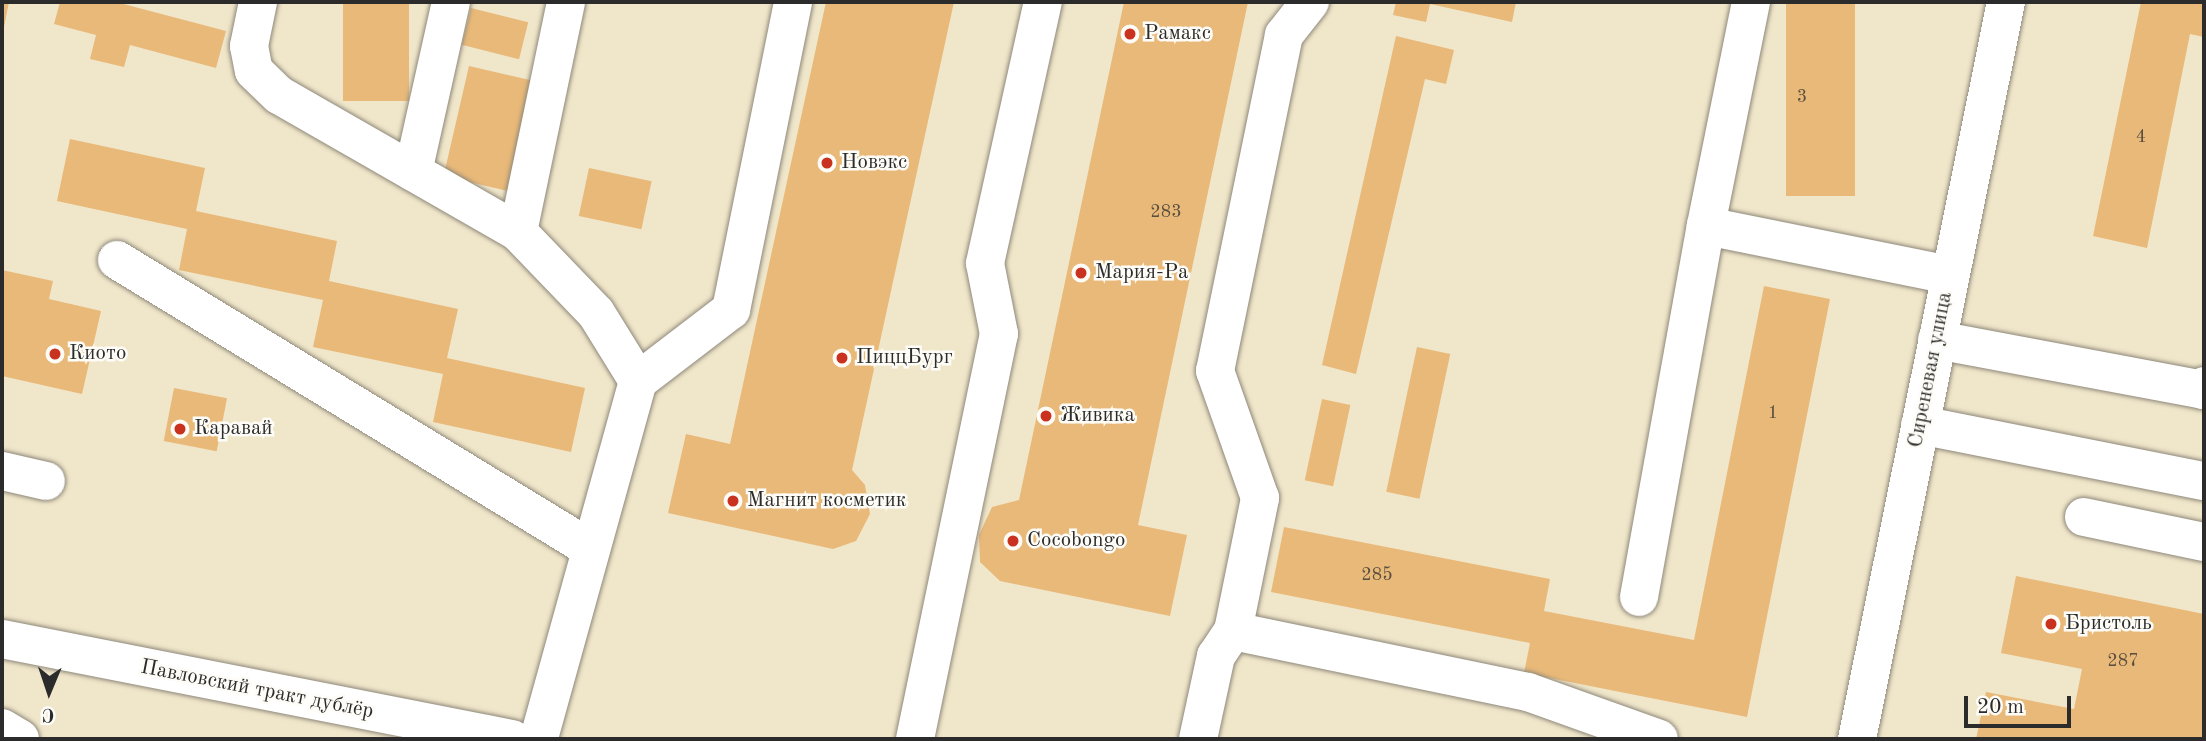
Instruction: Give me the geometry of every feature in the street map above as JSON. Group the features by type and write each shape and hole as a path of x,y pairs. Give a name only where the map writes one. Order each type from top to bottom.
{"street":[{"path":"258,2 249,46 254,71 279,95 518,232 596,313 638,381"},
{"path":"413,172 451,2"},
{"path":"518,232 566,2"},
{"path":"539,739 638,381 731,310 793,2"},
{"path":"915,739 999,334 985,263 1043,2"},
{"path":"1198,739 1216,656 1233,631 1260,498 1215,371 1284,35 1310,2"},
{"path":"1639,597 1706,226 1751,2"},
{"name":"Сиреневая улица","path":"1857,739 2006,2"},
{"path":"1706,226 1950,275"},
{"path":"117,261 591,549"},
{"path":"1937,340 2203,390 2204,386"},
{"path":"1920,425 2204,481"},
{"path":"2,471 46,481"},
{"path":"2084,517 2201,541 2204,497"},
{"path":"1233,631 1528,692 1659,739"},
{"name":"Павловский тракт дублёр","path":"2,639 361,725 512,739"},
{"path":"2,728 20,739"}],"building":[{"path":"2,2 9,2 3,32 2,32"},
{"path":"60,2 116,2 226,31 216,68 130,45 124,67 90,59 96,35 54,24"},
{"path":"343,2 409,2 409,101 343,101"},
{"path":"826,2 954,2 852,470 865,485 870,514 856,541 833,549 668,513 686,434 730,444"},
{"path":"1124,2 1248,2 1138,525 1187,535 1170,616 1000,581 980,562 979,535 992,507 1019,500"},
{"path":"1396,2 1516,2 1512,22 1430,4 1426,22 1393,15"},
{"path":"1786,2 1855,2 1855,196 1786,196"},
{"path":"2141,2 2204,2 2204,37 2190,34 2147,248 2093,236"},
{"path":"471,8 528,22 519,59 462,45"},
{"path":"1396,36 1454,50 1446,84 1425,79 1356,374 1322,365"},
{"path":"469,66 533,81 508,191 444,176"},
{"path":"70,139 205,168 196,211 337,241 329,281 458,309 447,358 585,388 571,452 433,422 443,374 313,347 323,300 179,270 187,229 57,201"},
{"path":"589,168 652,181 641,229 579,216"},
{"path":"2,270 53,281 49,299 101,311 82,394 2,376"},
{"path":"1764,286 1830,299 1747,717 1524,673 1530,643 1271,592 1284,527 1550,579 1544,611 1694,640"},
{"path":"1417,347 1450,354 1419,499 1386,492"},
{"path":"174,388 227,398 217,451 164,441"},
{"path":"1322,399 1350,405 1333,486 1305,480"},
{"path":"2016,576 2204,614 2204,739 1976,739 1986,692 2074,709 2082,669 2001,653"}],"place":[{"name":"Рамакс","path":"1130,34"},
{"name":"Новэкс","path":"827,163"},
{"name":"Мария-Ра","path":"1081,273"},
{"name":"Киото","path":"55,354"},
{"name":"ПиццБург","path":"842,358"},
{"name":"Живика","path":"1046,416"},
{"name":"Каравай","path":"180,429"},
{"name":"Магнит косметик","path":"733,501"},
{"name":"Cocobongo","path":"1013,541"},
{"name":"Бристоль","path":"2051,624"}]}
